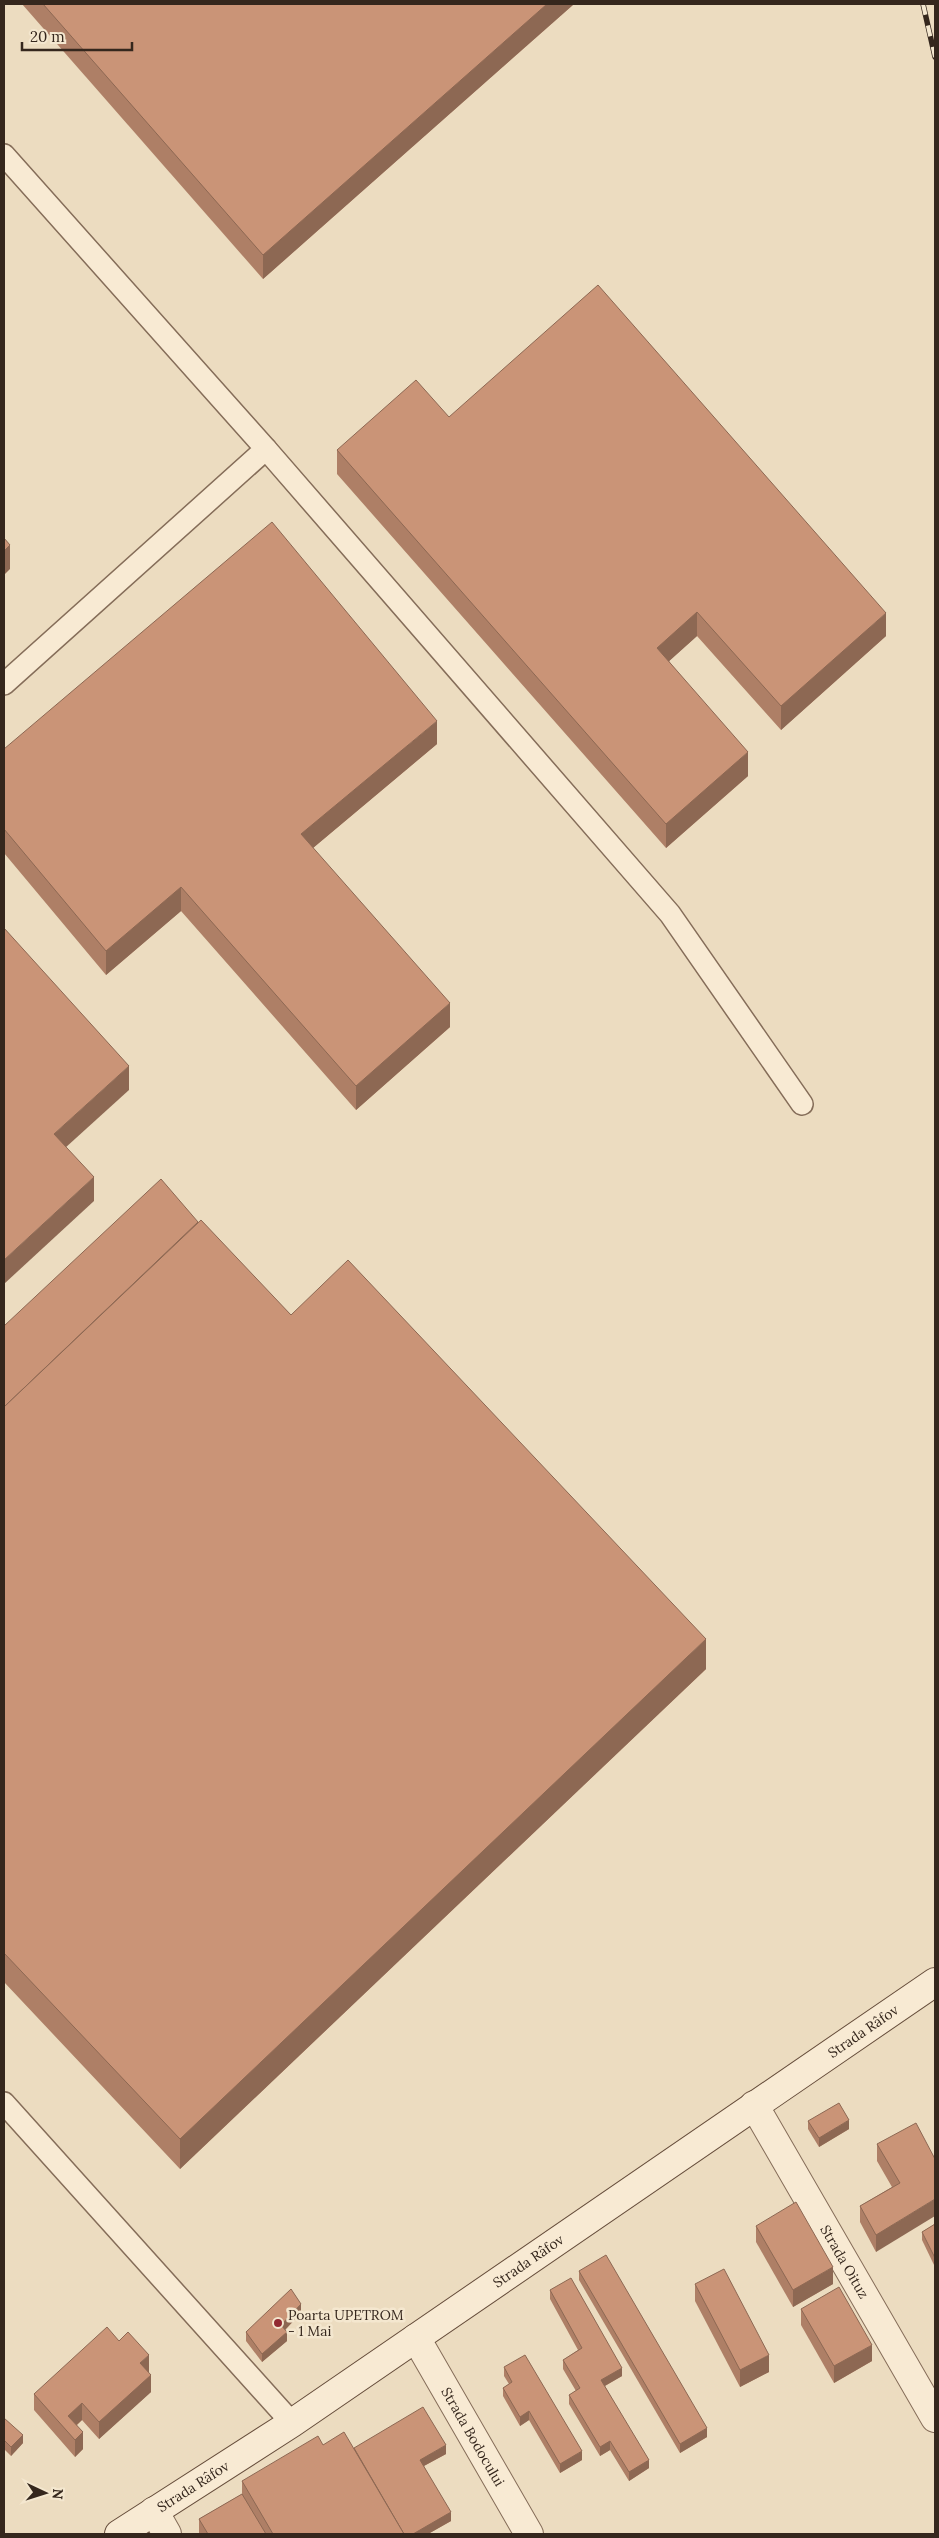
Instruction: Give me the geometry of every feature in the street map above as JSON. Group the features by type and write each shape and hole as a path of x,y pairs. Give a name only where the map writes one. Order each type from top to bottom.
{"street":[{"name":"Strada Râfov","path":"119,2534 161,2523 292,2423 935,1982"},
{"name":"Strada Oituz","path":"754,2105 935,2418"},
{"name":"Strada Bodocului","path":"416,2338 529,2534"}],"lane":[{"path":"4,155 266,449 670,914 802,1104"},
{"path":"4,684 266,449"},
{"path":"4,2103 292,2423"}],"building":[{"path":"43,4 547,4 263,255"},
{"path":"598,285 886,613 781,706 697,612 657,648 748,752 666,824 337,450 416,380 449,417"},
{"path":"272,522 437,721 301,834 450,1003 356,1086 181,887 106,951 4,829 4,749"},
{"path":"4,538 10,545 4,551"},
{"path":"4,928 129,1066 54,1134 94,1177 4,1260"},
{"path":"161,1179 198,1222 4,1407 4,1326"},
{"path":"201,1220 291,1315 348,1260 706,1639 180,2139 4,1953 4,1407"},
{"path":"839,2103 849,2120 819,2138 808,2121"},
{"path":"916,2123 935,2159 935,2199 876,2235 860,2206 900,2183 877,2144"},
{"path":"796,2202 833,2267 793,2290 756,2226"},
{"path":"935,2224 935,2258 922,2232"},
{"path":"606,2255 707,2428 680,2444 579,2271"},
{"path":"724,2269 769,2355 740,2370 695,2284"},
{"path":"571,2278 622,2368 601,2380 649,2460 629,2472 610,2441 600,2447 569,2395 580,2388 563,2360 582,2348 550,2290"},
{"path":"839,2287 872,2345 834,2366 801,2309"},
{"name":"Poarta UPETROM - 1 Mai","path":"291,2289 301,2304 281,2325 287,2332 262,2354 246,2332"},
{"path":"107,2327 119,2341 128,2332 149,2355 140,2363 151,2375 99,2422 82,2403 68,2416 83,2432 75,2440 34,2394"},
{"path":"525,2355 582,2451 560,2464 529,2411 520,2417 503,2388 512,2382 504,2367"},
{"path":"423,2407 446,2445 420,2460 451,2512 413,2534 404,2534 354,2448"},
{"path":"4,2418 23,2435 11,2447 4,2440"},
{"path":"344,2432 404,2534 273,2534 242,2481 318,2436 323,2445"},
{"path":"242,2494 266,2534 208,2534 199,2519"}],"railway":[{"path":"923,4 935,57"}],"place":[{"name":"Poarta UPETROM - 1 Mai","path":"278,2323"}]}
